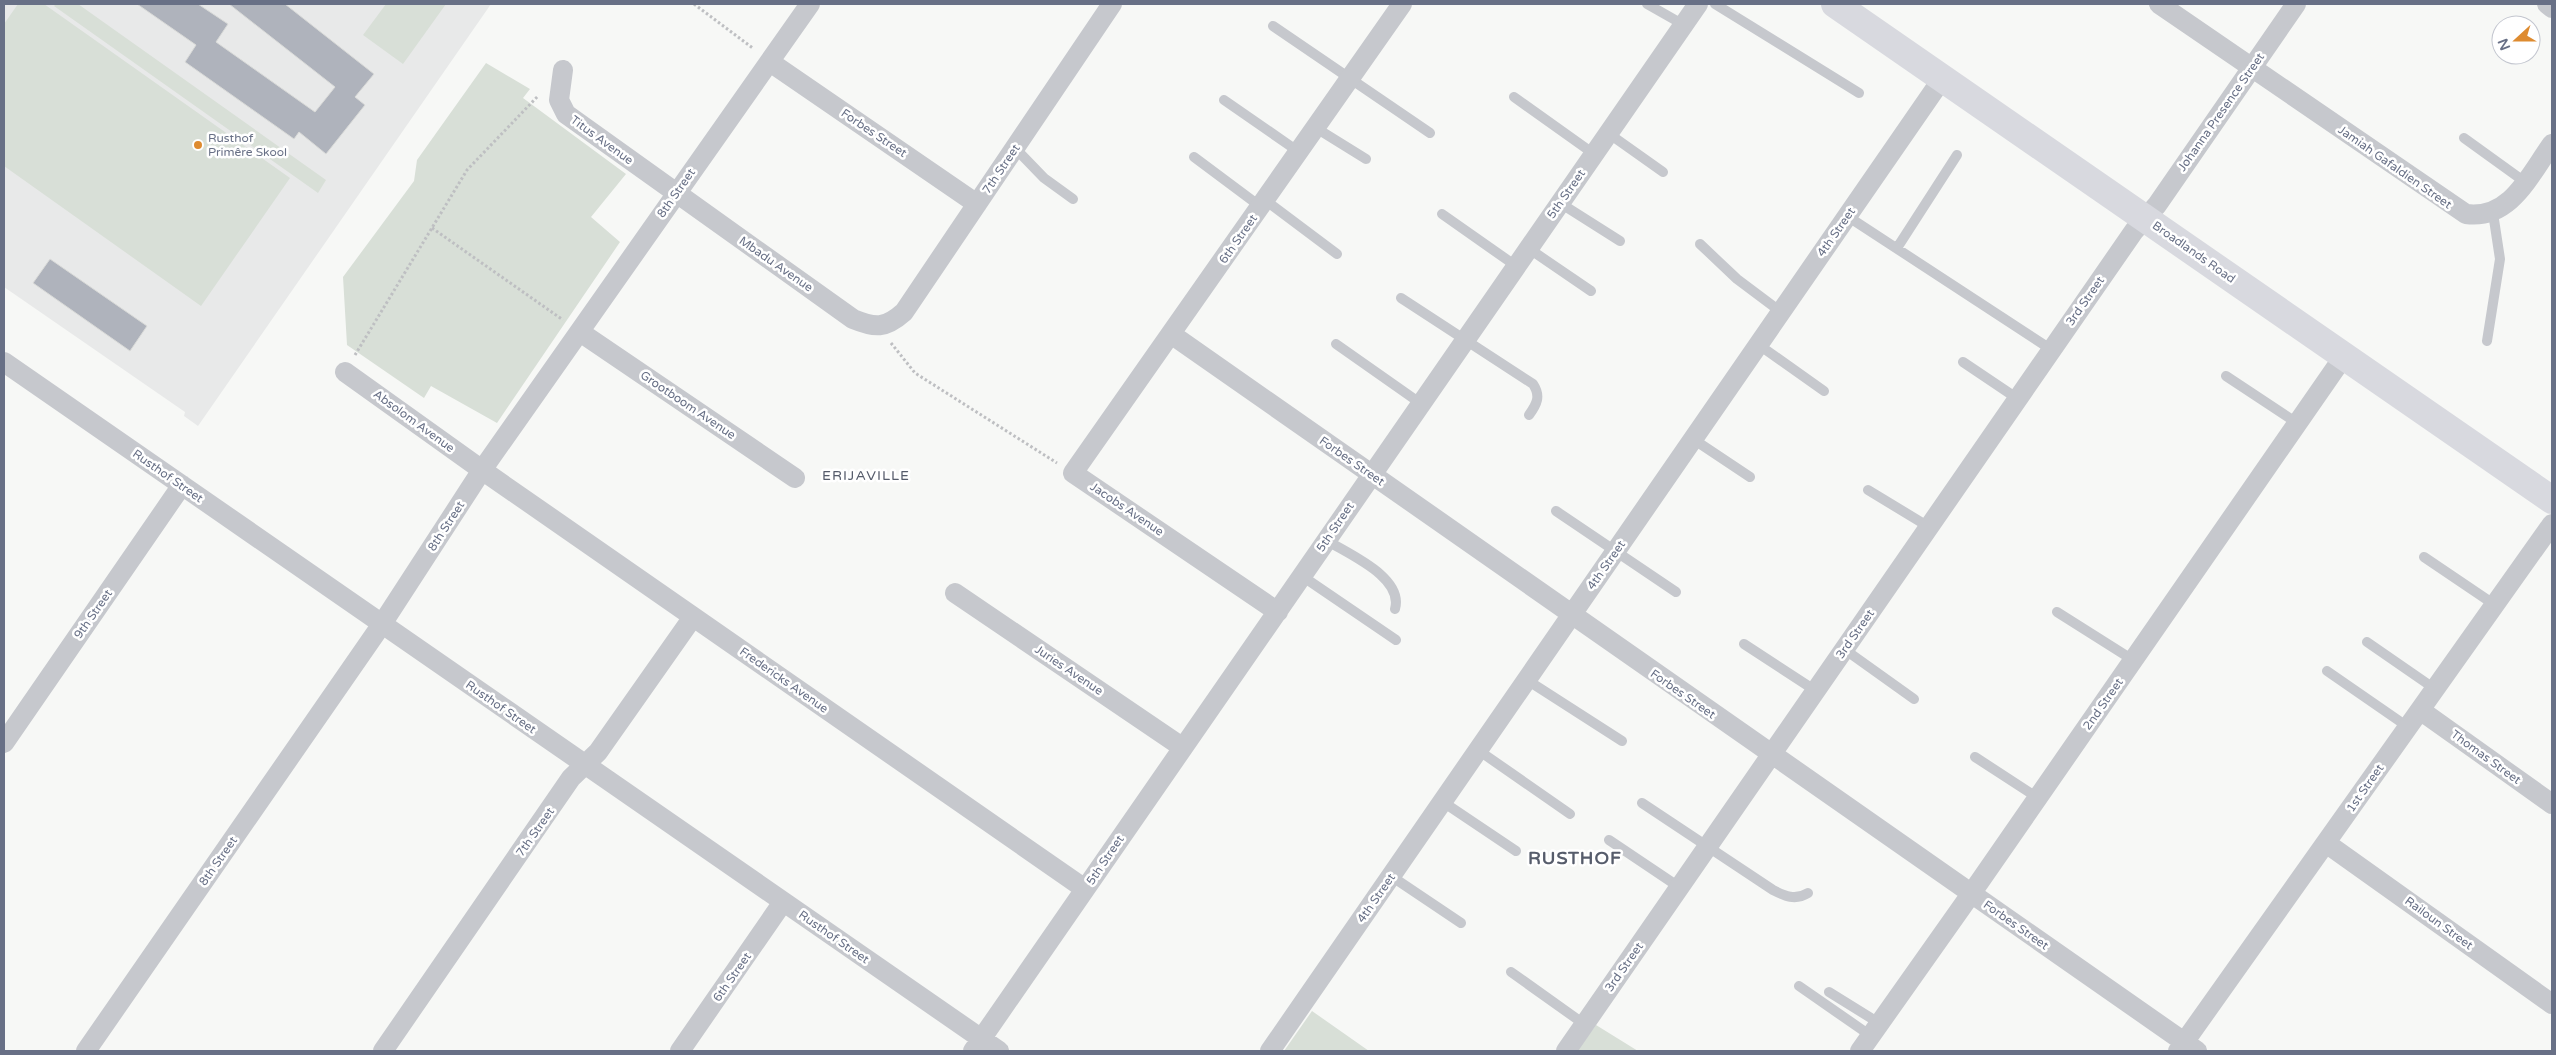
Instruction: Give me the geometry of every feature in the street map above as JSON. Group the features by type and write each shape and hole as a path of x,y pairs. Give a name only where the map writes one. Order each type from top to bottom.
{"main road":[{"name":"Broadlands Road","path":"1835,4 2552,500"}],"street":[{"name":"8th Street","path":"86,1051 382,624 482,470 580,332 675,193 810,4"},
{"name":"7th Street","path":"881,326 892,323 904,312 1112,4"},
{"name":"6th Street","path":"1073,473 1402,4"},
{"name":"5th Street","path":"977,1045 1698,4"},
{"name":"Jamiah Gafaldien Street","path":"2160,4 2458,210 2475,215 2493,213"},
{"name":"Johanna Presence Street","path":"2145,218 2296,4"},
{"path":"2546,4 2552,8"},
{"name":"Forbes Street","path":"770,62 977,204"},
{"name":"Titus Avenue","path":"563,70 558,100 566,114 675,193"},
{"name":"4th Street","path":"1270,1051 1942,79"},
{"path":"2493,213 2507,205 2552,144"},
{"name":"Mbadu Avenue","path":"675,193 853,319 869,325 881,326"},
{"name":"3rd Street","path":"1566,1051 2145,218"},
{"name":"Grootboom Avenue","path":"580,332 795,478"},
{"name":"Forbes Street","path":"1171,334 1972,894 2186,1048"},
{"name":"2nd Street","path":"1870,1037 1972,894 2344,356"},
{"name":"Rusthof Street","path":"4,362 783,902 977,1045 999,1051"},
{"name":"Absolom Avenue","path":"345,372 482,470"},
{"name":"Fredericks Avenue","path":"482,470 1085,889"},
{"name":"Jacobs Avenue","path":"1073,473 1278,612"},
{"name":"9th Street","path":"4,743 182,485"},
{"name":"1st Street","path":"2186,1048 2326,842 2552,524"},
{"name":"Juries Avenue","path":"955,593 1182,747"},
{"name":"7th Street","path":"383,1051 572,778 598,752 693,617"},
{"name":"Thomas Street","path":"2420,710 2552,804"},
{"name":"Railoun Street","path":"2326,842 2552,1004"},
{"name":"6th Street","path":"680,1051 783,902"}],"lane":[{"path":"1647,4 1684,25"},
{"path":"1715,4 1859,93"},
{"path":"1273,26 1430,133"},
{"path":"1514,97 1594,154"},
{"path":"1224,100 1299,152"},
{"path":"1316,128 1366,158"},
{"path":"1608,133 1663,172"},
{"path":"2464,138 2525,182"},
{"path":"1015,148 1044,178 1074,199"},
{"path":"1897,248 1957,155"},
{"path":"1194,157 1337,254"},
{"path":"1560,203 1620,242"},
{"path":"2487,341 2500,259 2493,213"},
{"path":"1442,214 1516,266"},
{"path":"1847,216 2052,350"},
{"path":"1700,244 1737,278 1781,312"},
{"path":"1528,248 1592,291"},
{"path":"1401,298 1534,384 1538,396 1536,404 1529,415"},
{"path":"1336,344 1420,403"},
{"path":"1759,344 1824,391"},
{"path":"1963,362 2018,399"},
{"path":"2226,376 2297,424"},
{"path":"1693,439 1750,477"},
{"path":"1868,490 1929,527"},
{"path":"1556,511 1676,592"},
{"path":"1326,540 1388,580 1394,592 1395,609"},
{"path":"2424,557 2495,605"},
{"path":"1302,576 1396,640"},
{"path":"2058,612 2133,660"},
{"path":"2367,642 2436,689"},
{"path":"1744,644 1816,691"},
{"path":"1844,649 1914,699"},
{"path":"2327,671 2408,727"},
{"path":"1527,680 1622,741"},
{"path":"1478,750 1570,814"},
{"path":"1975,757 2038,798"},
{"path":"1443,802 1516,851"},
{"path":"1642,803 1773,890 1797,898 1808,893"},
{"path":"1609,840 1679,888"},
{"path":"1391,876 1461,923"},
{"path":"1511,972 1584,1024"},
{"path":"1799,986 1870,1037"},
{"path":"1829,992 1870,1037"}],"path":[{"path":"694,4 770,62"},
{"path":"345,372 467,170 563,70"},
{"path":"432,228 580,332"},
{"path":"881,326 895,349 915,372 1073,473"}],"shaded area":[{"name":"Rusthof Primêre Skool","path":"4,4 491,4 198,426 184,416 185,412 4,287"},
{"path":"18,4 44,4 290,178 201,306 4,166 4,24"},
{"path":"56,4 78,4 326,180 318,193 54,6"},
{"path":"386,4 446,4 403,64 363,35"},
{"path":"486,63 530,89 523,98 626,174 591,217 620,242 497,423 431,386 424,398 347,345 343,277 414,181 417,160"},
{"path":"1312,1011 1369,1051 1284,1051"},
{"path":"1596,1025 1638,1051 1577,1051"}],"building":[{"path":"137,4 198,4 228,24 216,42 315,112 335,87 229,4 285,4 374,74 355,97 365,105 326,154 299,132 294,139 185,62 196,45"},
{"path":"50,259 147,326 130,351 33,283"}],"place":[{"name":"Rusthof Primêre Skool","path":"198,145"}],"district":[{"name":"ERIJAVILLE","path":"866,475"},
{"name":"RUSTHOF","path":"1575,858"}]}
